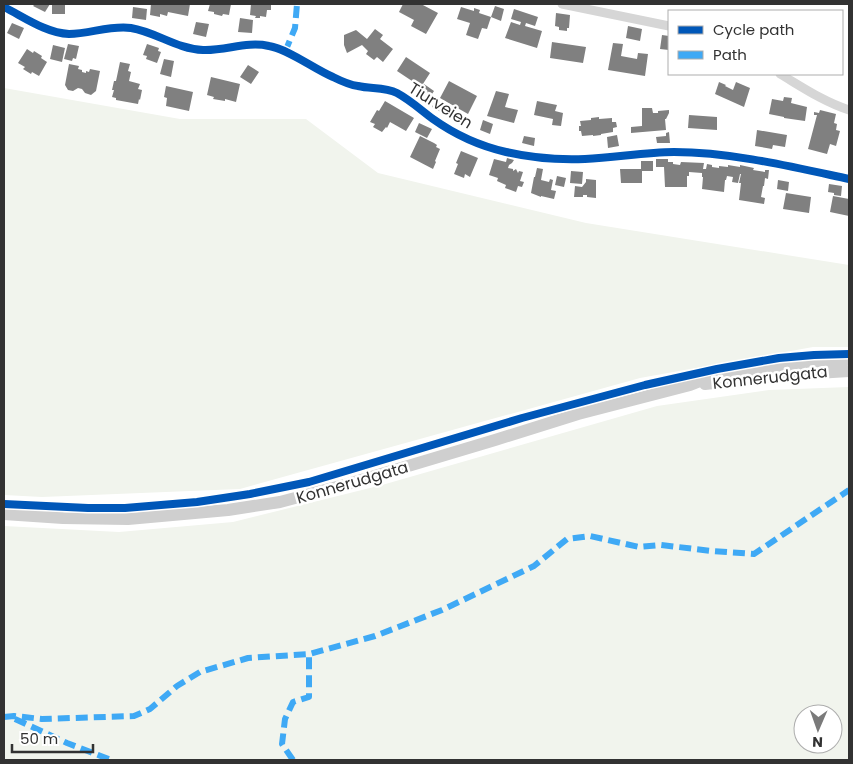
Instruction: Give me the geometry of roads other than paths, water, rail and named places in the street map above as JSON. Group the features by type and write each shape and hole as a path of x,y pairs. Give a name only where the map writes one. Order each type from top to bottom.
{"main road":[{"name":"Konnerudgata","path":"4,514 63,518 128,519 228,510 280,502 348,484 578,414 690,385 718,374 820,360 849,359"},
{"name":"Konnerudgata","path":"690,385 784,375 849,371"}],"street":[{"path":"562,4 668,26"},
{"name":"Tiurveien","path":"4,7 45,28 70,34 130,28 188,48 202,50 215,50 247,44 276,47 330,77 345,83 395,92 435,120 461,135 485,146 506,152 534,157 585,159 662,152 714,154 782,165 849,179"},
{"path":"782,75 810,93 836,106 849,110"}]}
